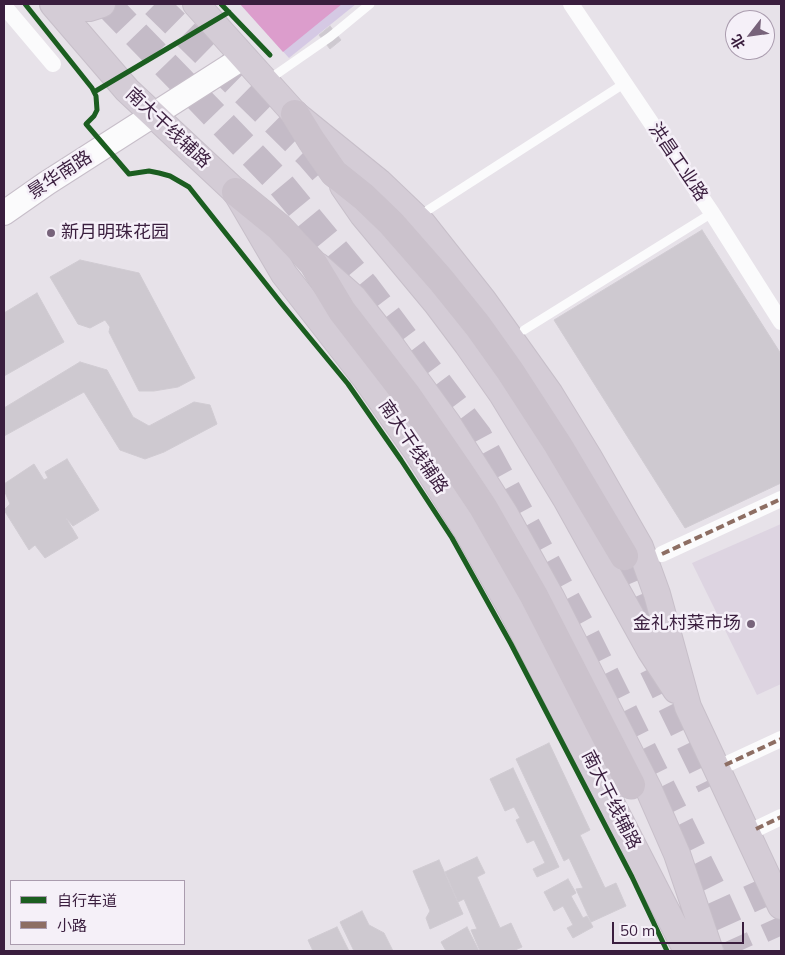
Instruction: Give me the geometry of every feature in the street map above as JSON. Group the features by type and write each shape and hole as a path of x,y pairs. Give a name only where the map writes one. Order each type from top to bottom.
{"highway":[{"path":"295,114 334,173 392,223 478,326 537,411 585,488 624,556"},
{"path":"236,192 279,227 313,263 342,311 433,433 483,507 534,596 631,786"}],"main road":[{"name":"南大干线辅路","path":"53,4 117,79 236,192 284,274 392,415 434,477 469,534 534,652 687,951"},
{"path":"58,4 76,8 89,8 102,4"},
{"path":"196,4 295,114 379,182 418,219 483,300 550,394 597,471 643,554 657,594 688,707"},
{"name":"景华南路","path":"4,213 47,183 244,58"},
{"path":"334,173 363,215 437,304 467,344 502,394 566,498 650,650 688,707 781,906"},
{"path":"313,263 346,290 387,340 448,424 509,521 551,597 649,790 677,854 710,951"}],"street":[{"name":"洪昌工业路","path":"571,4 712,213 781,322"},
{"path":"4,6 53,64"},
{"path":"662,554 781,499"},
{"path":"725,765 781,739"},
{"path":"756,828 781,817"}],"lane":[{"path":"266,82 330,37 370,4"},
{"path":"428,210 625,83"},
{"path":"524,330 712,213"}],"shaded area":[{"path":"240,4 356,4 289,58"},
{"path":"240,4 342,4 283,52"},
{"name":"金礼村菜市场","path":"781,524 781,684 757,695 692,563"}],"building":[{"path":"330,26 341,40 330,49 319,35"},
{"path":"702,230 781,354 781,483 685,528 554,320"},
{"path":"80,260 139,273 195,378 178,387 154,391 139,391 109,332 110,327 105,320 90,328 78,324 50,277"},
{"path":"37,293 64,342 4,376 4,313"},
{"path":"80,362 107,370 133,417 149,426 194,402 210,405 217,424 164,452 145,459 120,450 84,392 4,436 4,408"},
{"path":"67,459 99,510 73,526 66,518 78,538 45,558 35,545 29,550 4,510 10,504 4,490 4,484 34,464 44,480 48,478 45,472"},
{"path":"549,743 590,830 580,835 605,888 616,883 626,906 591,922 576,889 583,888 569,858 564,861 516,759"},
{"path":"513,768 559,867 537,877 533,869 545,863 534,840 527,843 516,820 520,818 514,807 505,811 490,779"},
{"path":"477,857 485,873 477,877 500,928 511,923 522,947 513,951 480,951 471,930 477,929 464,899 458,902 445,872"},
{"path":"439,860 463,914 430,929 426,918 430,911 413,871"},
{"path":"568,879 576,893 571,896 583,918 587,916 593,927 573,938 567,928 573,925 563,906 554,911 544,892"},
{"path":"362,911 369,925 384,933 393,951 354,951 340,922"},
{"path":"337,927 349,951 313,951 308,940"},
{"path":"467,927 479,951 446,951 441,942"}],"tunnel":[{"path":"107,4 278,181 365,286 478,436 585,634 712,889 740,951"},
{"path":"155,4 323,171"},
{"path":"624,556 664,651"},
{"path":"653,667 711,786"},
{"path":"756,881 781,936"}],"marked path":[{"path":"662,554 781,499"},
{"path":"725,765 781,739"},
{"path":"756,829 781,817"}],"cycle path":[{"path":"25,4 92,88 96,96 97,110 86,124 129,174 149,171 159,173 170,176 189,187 348,384 401,460 452,538 511,644 632,877 667,951"},
{"path":"221,4 270,55"},
{"path":"94,92 229,12"}],"place":[{"name":"新月明珠花园","path":"51,233"},
{"name":"金礼村菜市场","path":"751,624"}]}
